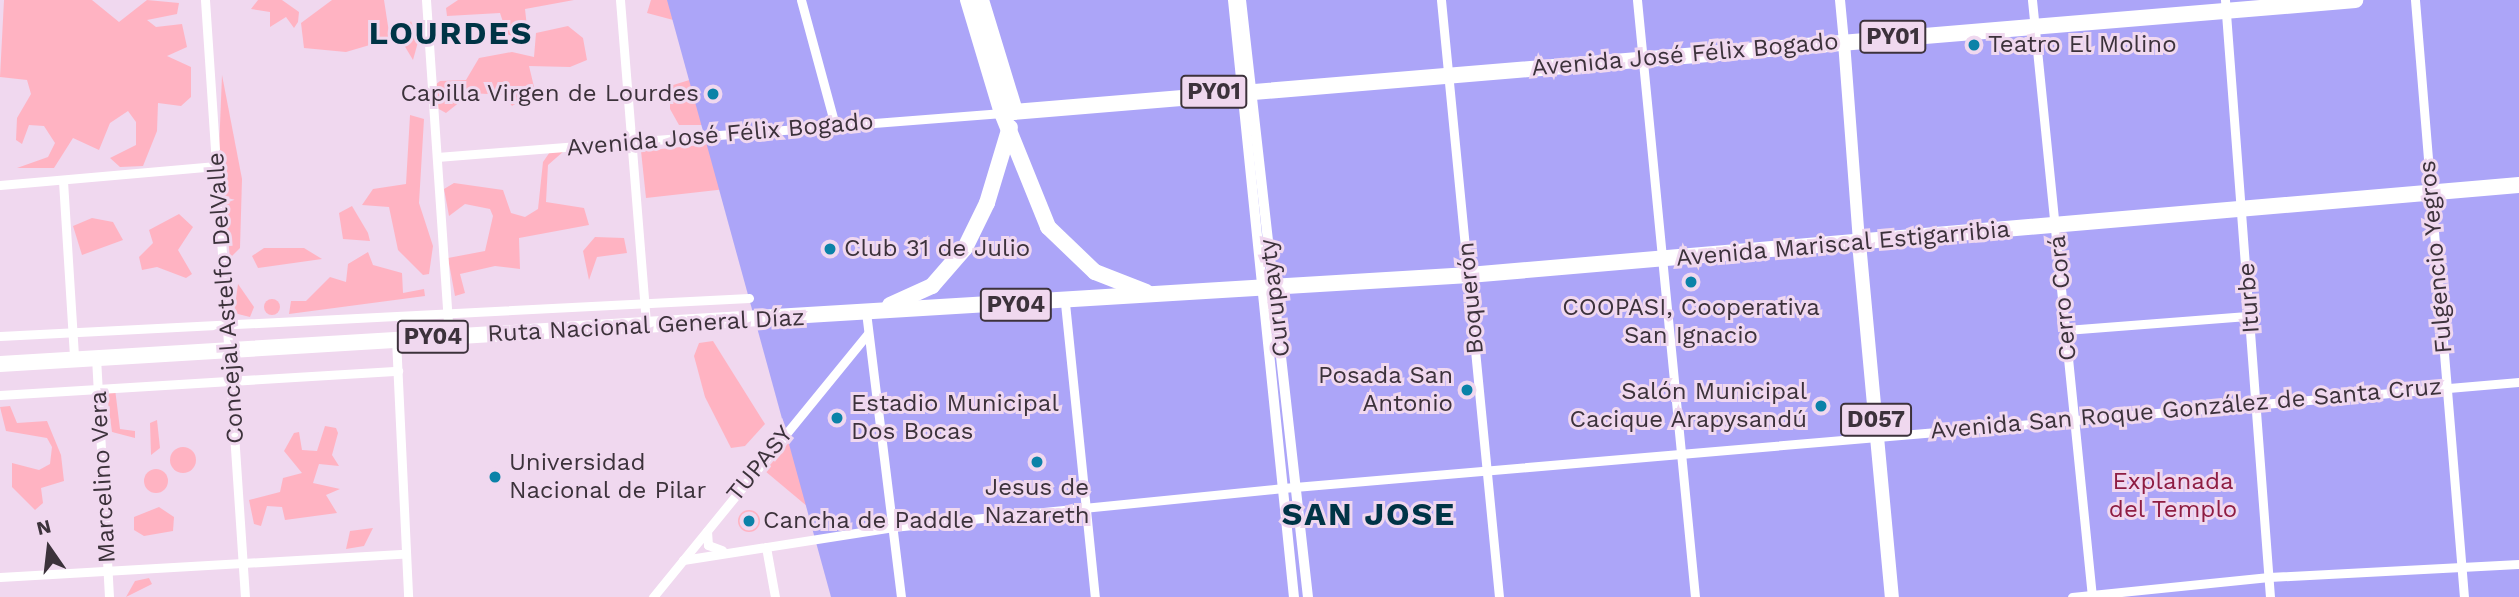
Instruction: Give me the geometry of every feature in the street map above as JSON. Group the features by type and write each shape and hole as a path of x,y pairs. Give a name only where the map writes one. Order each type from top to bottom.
{"highway":[{"path":"968,0 1008,112"},
{"path":"981,0 1008,112 1009,129 1038,209 1059,243 1111,281 1166,295"},
{"name":"Avenida José Félix Bogado","path":"1008,112 1414,75 1641,61 2225,5 2355,0"},
{"path":"866,312 932,286 965,248 987,203 1009,129"},
{"name":"Avenida Mariscal Estigarribia","path":"1166,295 1469,275 2519,185"},
{"name":"Ruta Nacional General Díaz","path":"0,363 866,312 1065,303 1166,295"}],"main road":[{"name":"D057","path":"1844,42 1859,243 1892,597"}],"street":[{"name":"Concejal Astelfo DelValle","path":"205,0 216,166 233,348 245,597"},
{"path":"426,0 449,337"},
{"path":"620,0 646,325"},
{"path":"801,0 835,125"},
{"name":"Curupayty","path":"1233,0 1308,597"},
{"name":"Curupayty","path":"1241,0 1246,89"},
{"name":"Boquerón","path":"1441,0 1499,597"},
{"path":"1637,0 1678,452 1695,597"},
{"path":"1840,0 1844,42"},
{"name":"Cerro Corá","path":"2032,0 2092,596"},
{"name":"Fulgencio Yegros","path":"2415,0 2464,597"},
{"name":"Iturbe","path":"2225,5 2270,597"},
{"name":"Avenida José Félix Bogado","path":"438,157 633,144 1008,112"},
{"path":"0,185 216,166"},
{"path":"63,181 74,358"},
{"name":"Curupayty","path":"1271,288 1283,488 1294,597"},
{"path":"0,336 645,300 749,298"},
{"path":"1065,303 1095,597"},
{"path":"866,312 901,597"},
{"path":"2066,330 2250,316"},
{"name":"TUPASY","path":"653,597 869,333"},
{"path":"396,339 408,597"},
{"name":"Marcelino Vera","path":"96,356 109,597"},
{"path":"0,394 398,371"},
{"name":"Avenida San Roque González de Santa Cruz","path":"683,559 893,527 1283,488 2074,416 2519,382"},
{"path":"707,531 708,545 730,552"},
{"path":"766,547 775,597"},
{"path":"0,577 243,566 405,554"},
{"path":"2072,597 2269,577 2519,564"}],"shaded area":[{"path":"4,0 92,0 119,22 147,0 179,3 177,14 147,20 156,27 182,24 187,47 167,56 191,67 191,97 181,106 158,103 157,131 143,166 120,167 110,158 136,145 136,122 128,111 110,123 99,150 73,138 54,168 17,168 48,157 55,143 44,126 29,125 22,144 16,140 17,118 31,94 27,80 0,77"},
{"path":"258,0 282,0 299,12 298,22 294,28 286,17 270,27 270,12 251,9"},
{"path":"332,0 384,0 390,39 346,52 304,48 301,23"},
{"path":"458,0 574,0 525,9 528,36 520,39 507,34 500,13 447,16 446,8"},
{"path":"651,0 696,0 677,21 647,13"},
{"path":"667,0 2519,0 2519,597 831,597"},
{"path":"411,21 418,42 413,60 401,40"},
{"path":"568,26 583,38 587,60 570,67 529,66 535,91 512,106 504,95 471,93 446,113 437,108 434,86 440,81 466,80 479,58 512,52 534,57 536,33"},
{"path":"222,75 242,179 240,248 230,258 219,150"},
{"path":"699,77 694,100 712,125 679,125 670,109 670,86"},
{"path":"410,115 424,119 419,203 433,246 429,274 423,275 398,250 389,207 362,205 373,189 406,184"},
{"path":"730,142 735,188 646,198 641,151"},
{"path":"552,149 564,151 548,165 546,202 584,208 589,225 519,238 520,269 495,266 460,274 465,293 455,296 448,258 485,251 493,216 490,209 465,204 449,216 444,189 454,183 503,190 511,213 525,217 538,209 543,162"},
{"path":"352,206 370,241 343,239 339,213"},
{"path":"179,214 193,227 178,250 192,274 186,278 157,267 142,270 139,257 153,243 149,230"},
{"path":"92,218 113,222 123,240 82,255 73,226"},
{"path":"595,237 624,238 627,253 597,257 589,280 583,251"},
{"path":"264,248 304,248 322,259 258,268 252,256"},
{"path":"368,252 373,265 402,273 403,293 424,289 425,296 289,314 291,301 306,301 330,277 346,282 348,264"},
{"path":"238,284 254,307 250,317 234,313"},
{"path":"269,299 275,299 280,307 278,313 269,315 264,310 264,304"},
{"path":"713,341 765,424 745,446 731,448 705,397 694,356 699,343"},
{"path":"106,387 115,389 120,429 135,431 135,438 112,432"},
{"path":"10,406 17,423 47,421 61,455 64,481 41,488 43,503 35,510 12,487 12,463 39,470 50,464 52,447 47,438 6,431 0,407"},
{"path":"812,415 808,507 765,471"},
{"path":"157,420 160,448 151,455 150,423"},
{"path":"325,426 336,428 338,433 332,455 339,466 319,464 313,483 340,489 326,495 337,513 285,520 282,507 267,506 261,526 254,524 249,500 280,492 283,478 302,473 284,451 294,433 299,432 302,450 317,451"},
{"path":"183,447 192,451 196,460 192,469 183,473 174,469 170,460 174,451"},
{"path":"151,469 161,469 168,476 168,486 161,493 151,493 144,486 144,476"},
{"path":"159,507 174,517 173,531 144,536 134,530 134,517"},
{"name":"Cancha de Paddle","path":"745,510 753,510 760,517 760,525 753,532 745,532 738,525 738,517"},
{"path":"373,528 364,546 346,549 350,531"},
{"path":"149,578 152,584 126,597 135,581"}],"place":[{"name":"Teatro El Molino","path":"1974,45"},
{"name":"Capilla Virgen de Lourdes","path":"713,94"},
{"name":"Club 31 de Julio","path":"830,249"},
{"name":"COOPASI, Cooperativa San Ignacio","path":"1691,282"},
{"name":"Posada San Antonio","path":"1467,390"},
{"name":"Salón Municipal Cacique Arapysandú","path":"1821,406"},
{"name":"Estadio Municipal Dos Bocas","path":"837,418"},
{"name":"Jesus de Nazareth","path":"1037,462"},
{"name":"Universidad Nacional de Pilar","path":"495,477"},
{"name":"Cancha de Paddle","path":"749,521"}],"district":[{"name":"LOURDES","path":"451,33"},
{"name":"SAN JOSE","path":"1369,514"}],"park label":[{"name":"Explanada del Templo","path":"2173,496"}]}
